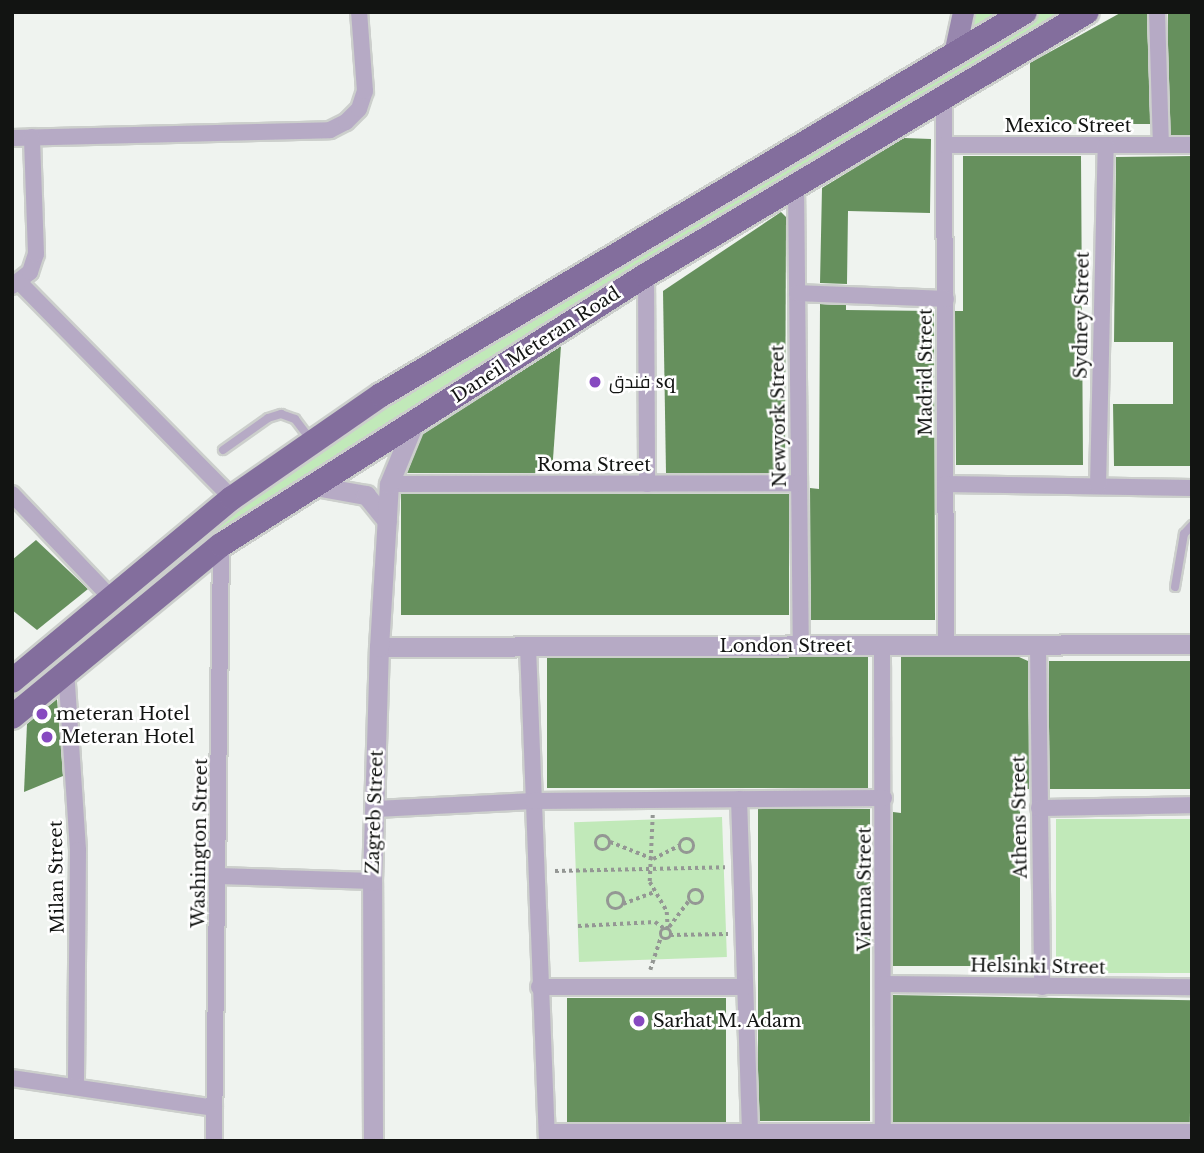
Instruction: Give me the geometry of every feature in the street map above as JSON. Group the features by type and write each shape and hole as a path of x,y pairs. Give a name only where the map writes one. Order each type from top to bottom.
{"main road":[{"path":"954,54 963,12"},
{"name":"Daneil Meteran Road","path":"12,681 232,498 381,395 1025,12"},
{"name":"Daneil Meteran Road","path":"12,717 66,669 221,545 646,275 1087,12"}],"street":[{"path":"12,138 330,130 346,122 359,109 365,91 359,12"},
{"path":"1157,12 1161,145"},
{"name":"Madrid Street","path":"944,99 946,645"},
{"path":"32,137 36,254 16,285 232,498"},
{"name":"Mexico Street","path":"945,145 1192,145"},
{"name":"Sydney Street","path":"1098,486 1106,145"},
{"name":"Newyork Street","path":"796,186 801,646"},
{"path":"646,275 647,484"},
{"path":"797,293 946,299"},
{"name":"Zagreb Street","path":"373,1141 372,881 379,647 389,484 414,423"},
{"name":"Roma Street","path":"389,484 799,483"},
{"path":"945,484 1192,488"},
{"path":"315,486 366,495 387,521"},
{"path":"12,494 111,598"},
{"name":"Washington Street","path":"214,1141 221,545"},
{"name":"London Street","path":"379,647 1192,644"},
{"name":"Athens Street","path":"1038,645 1042,988"},
{"path":"528,647 534,871 547,1136 883,1132 995,1137 1192,1132"},
{"name":"Vienna Street","path":"882,647 883,1132"},
{"name":"Milan Street","path":"66,669 78,850 76,1085"},
{"path":"376,809 533,801 884,798"},
{"path":"739,799 750,1133"},
{"path":"1039,808 1192,805"},
{"path":"219,876 372,881"},
{"name":"Helsinki Street","path":"884,984 1042,988 1192,987"},
{"path":"539,987 745,987"},
{"path":"12,1078 76,1085 214,1108"}],"lane":[{"path":"223,450 268,418 282,414 295,419 312,442"},
{"path":"1174,587 1184,534 1192,525"}],"path":[{"path":"653,799 653,859 650,882 667,912 666,929"},
{"path":"610,842 604,851 596,844 603,836 610,842 653,859 689,839 693,849 684,853 680,845"},
{"path":"534,871 741,867"},
{"path":"636,989 655,964 661,937 690,900 694,890 704,895 699,904 690,900"},
{"path":"623,904 621,894 609,897 612,908 623,904 655,892"},
{"path":"578,926 655,922 670,935"},
{"path":"661,937 743,933"}],"green space":[{"path":"963,12 1025,12 960,35"},
{"path":"1029,12 1082,12 401,428 12,712 12,686 280,468"},
{"path":"722,817 727,957 579,962 574,822"},
{"path":"1056,819 1192,819 1192,973 1056,973"}],"building":[{"path":"1122,12 1147,12 1150,124 1030,124 1030,63"},
{"path":"1168,12 1192,12 1192,135 1168,135"},
{"path":"904,138 931,139 930,213 848,211 847,284 820,283 822,188"},
{"path":"963,156 1081,156 1083,465 956,465 955,311 963,311"},
{"path":"1192,156 1192,466 1114,466 1113,404 1173,404 1173,342 1114,342 1116,157"},
{"path":"781,212 786,217 785,473 666,473 663,291"},
{"path":"820,304 846,305 846,310 934,311 935,620 811,620 810,488 819,489"},
{"path":"561,346 552,473 407,473 422,435"},
{"path":"401,494 789,494 789,615 401,615"},
{"path":"36,540 88,589 37,630 12,610 12,560"},
{"path":"547,657 868,657 868,788 547,788"},
{"path":"901,657 1019,657 1028,661 1029,789 1020,789 1020,966 893,966 893,812 901,813"},
{"path":"1049,661 1192,661 1192,789 1049,789"},
{"name":"Meteran Hotel","path":"57,699 63,776 24,792 27,724"},
{"path":"758,809 870,809 870,1121 758,1121"},
{"path":"893,995 1192,1000 1190,1127 891,1122"},
{"path":"567,998 726,998 726,1122 567,1122"}],"place":[{"name":"فندق sq","path":"595,382"},
{"name":"meteran Hotel","path":"42,714"},
{"name":"Meteran Hotel","path":"47,737"},
{"name":"Sarhat M. Adam","path":"639,1021"}]}
